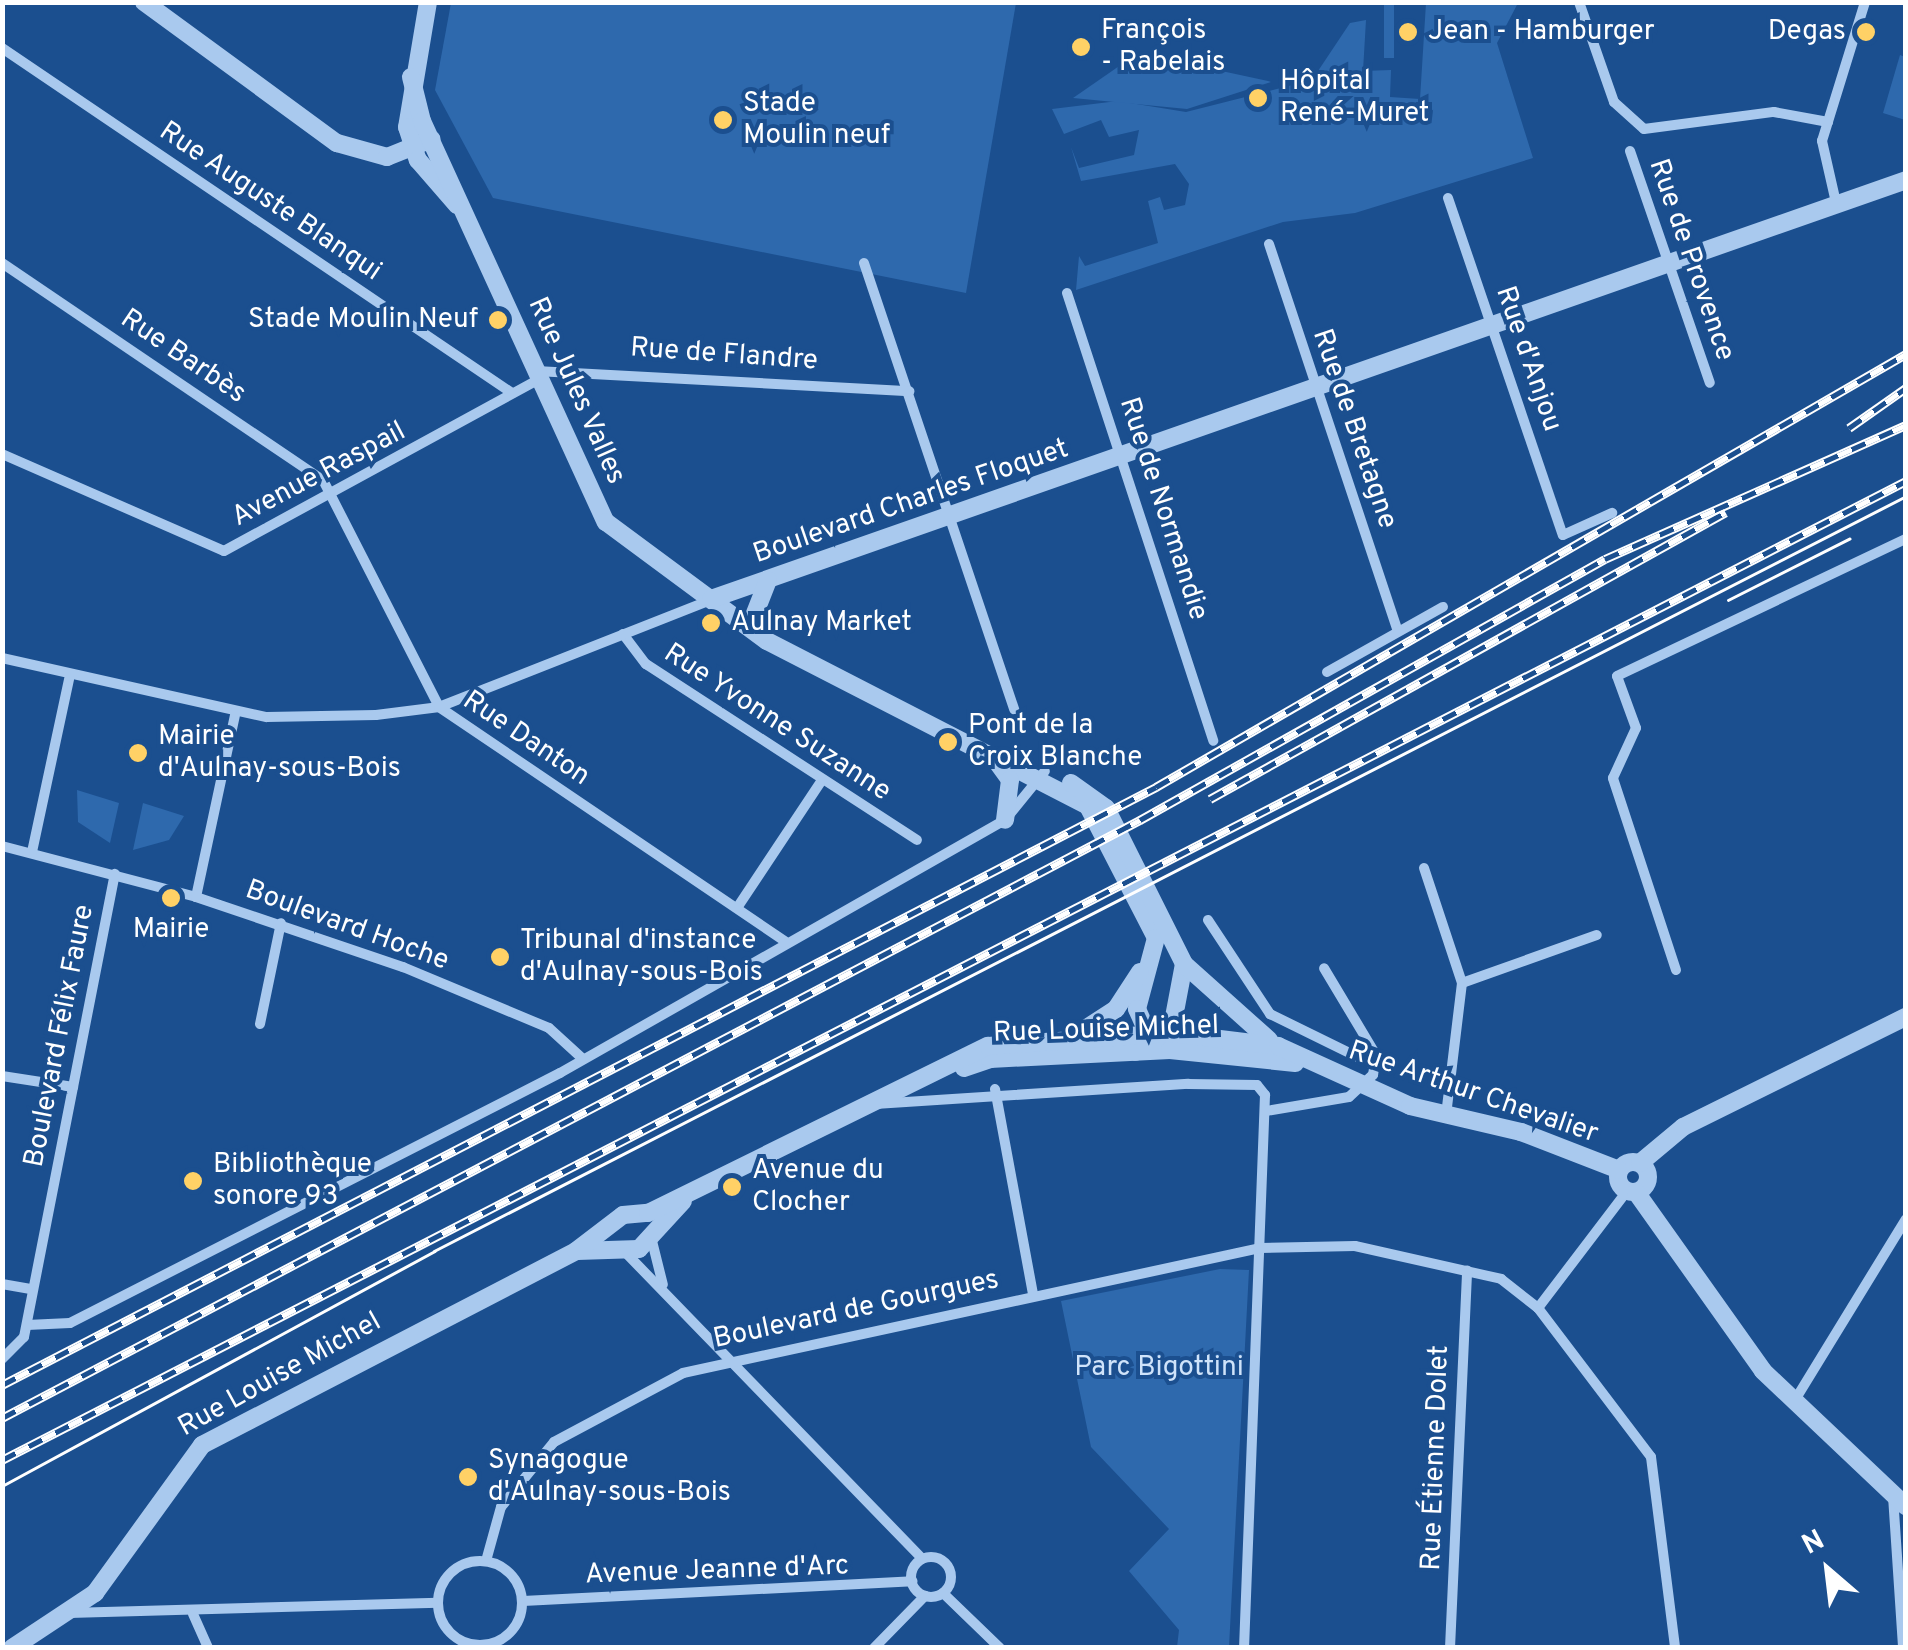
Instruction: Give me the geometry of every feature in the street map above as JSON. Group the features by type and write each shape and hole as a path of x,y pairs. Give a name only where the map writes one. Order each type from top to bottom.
{"street":[{"path":"144,2 337,143 388,156 413,151 432,139"},
{"path":"413,151 411,77 428,2"},
{"path":"1579,2 1614,102 1644,129 1774,112 1828,122"},
{"path":"1831,213 1821,156 1865,2"},
{"name":"Rue Auguste Blanqui","path":"2,48 512,392"},
{"name":"Rue Jules Valles","path":"411,77 432,139 606,522 756,630 997,761 1043,776"},
{"name":"Rue Jules Valles","path":"413,151 469,215"},
{"name":"Rue de Provence","path":"1630,151 1710,383"},
{"name":"Boulevard Charles Floquet","path":"2,658 68,679 236,711 344,717 439,707 710,599 1831,213 1906,180"},
{"name":"Rue d'Anjou","path":"1448,198 1564,535 1612,513"},
{"name":"Rue de Bretagne","path":"1269,244 1397,628"},
{"name":"Rue Barbès","path":"2,263 323,480 328,496"},
{"path":"864,263 1014,710"},
{"name":"Rue de Normandie","path":"1067,293 1124,456 1213,740"},
{"name":"Avenue Raspail","path":"2,454 224,550 328,496 538,375"},
{"name":"Rue de Flandre","path":"538,375 909,391"},
{"name":"Rue Danton","path":"328,496 439,707 739,905 785,941"},
{"path":"1676,970 1613,778 1636,728 1617,676 1906,539"},
{"path":"756,630 768,580"},
{"path":"1327,672 1397,628 1443,607"},
{"name":"Rue Jules Valles","path":"756,630 1043,776 1099,811 1153,911"},
{"name":"Rue Yvonne Suzanne","path":"623,634 632,655 918,840"},
{"path":"32,852 68,679"},
{"path":"196,897 236,711"},
{"path":"997,761 1010,780 1005,820"},
{"path":"2,1359 26,1326 70,1323 583,1060 785,941 1005,820 1043,776"},
{"path":"739,905 822,780"},
{"name":"Boulevard Hoche","path":"2,846 116,874 281,924 548,1028 583,1060"},
{"path":"1424,868 1462,983 1446,1115"},
{"name":"Boulevard Félix Faure","path":"26,1326 116,874"},
{"path":"1153,911 1156,938 1137,1008 1161,1040"},
{"path":"1153,911 1184,964 1278,1046"},
{"path":"1208,920 1270,1014 1376,1066"},
{"path":"260,1024 281,924"},
{"path":"1462,983 1596,936"},
{"path":"1070,1038 1116,1009 1156,938"},
{"path":"1161,1040 1184,964"},
{"path":"1244,1648 1266,1112 1367,1089 1376,1066 1324,968"},
{"path":"1903,1648 1899,1501 1795,1400 1697,1286 1618,1170 1640,1163 1683,1127 1906,1016"},
{"name":"Rue Louise Michel","path":"616,1245 623,1216 648,1213 988,1046 1070,1038 1278,1046 1310,1066"},
{"name":"Rue Louise Michel","path":"874,1101 990,1059 1136,1052 1161,1040 1310,1066"},
{"name":"Rue Arthur Chevalier","path":"1310,1066 1367,1089 1618,1170"},
{"path":"2,1076 72,1087"},
{"name":"Rue Louise Michel","path":"874,1101 996,1090 1257,1085 1266,1112"},
{"path":"996,1090 1033,1295"},
{"path":"1538,1308 1631,1191 1648,1179 1640,1163"},
{"name":"Rue Louise Michel","path":"12,1648 68,1613 108,1576 193,1452 576,1251 654,1234 695,1190"},
{"path":"648,1213 664,1286"},
{"path":"1795,1400 1906,1219"},
{"path":"616,1245 664,1286 724,1358 922,1559 946,1564 943,1592"},
{"name":"Boulevard de Gourgues","path":"486,1560 501,1508 554,1442 724,1358 1260,1248 1355,1246 1501,1278 1538,1308 1652,1457 1675,1648"},
{"name":"Rue Étienne Dolet","path":"1450,1648 1467,1270"},
{"path":"2,1284 31,1289"},
{"path":"922,1559 912,1581 925,1596"},
{"path":"486,1560 515,1578 522,1601 506,1637 466,1645 446,1628 438,1603 447,1576 486,1560"},
{"name":"Avenue Jeanne d'Arc","path":"522,1601 912,1581"},
{"path":"874,1648 925,1596 943,1592"},
{"path":"943,1592 1000,1648"},
{"path":"68,1613 193,1614 438,1603"},
{"path":"193,1614 208,1648"}],"green space":[{"name":"Stade Moulin neuf","path":"451,3 1016,3 966,293 493,198 435,90"},
{"path":"1384,3 1394,3 1394,58 1384,58"},
{"path":"1426,3 1518,3 1497,43 1533,158 1355,213 1283,222 1076,290 1079,256 1085,266 1158,243 1148,201 1160,197 1164,210 1185,205 1189,184 1175,164 1081,181 1071,147 1079,168 1134,155 1139,130 1109,137 1101,120 1064,134 1052,109 1118,101 1186,112 1312,80 1350,23 1366,20 1363,71 1391,70 1390,97 1420,99"},
{"path":"1138,53 1271,82 1187,109 1073,98"},
{"path":"1900,55 1905,57 1905,120 1883,113"},
{"path":"77,790 119,803 110,843 78,822"},
{"path":"143,803 184,816 169,840 133,850"},
{"name":"Parc Bigottini","path":"1220,1269 1249,1270 1229,1647 1177,1647 1179,1630 1129,1571 1169,1529 1091,1447 1061,1301"}],"tram line":[{"path":"2,1486 434,1251 1906,496"},
{"path":"1728,600 1849,539"}],"railway":[{"path":"2,1385 1156,787 1906,354"},
{"path":"1849,428 1906,388"},
{"path":"2,1418 1140,820 1605,559 1906,425"},
{"path":"2,1460 1906,481"},
{"path":"1210,799 1726,512"}],"place":[{"name":"Jean - Hamburger","path":"1408,32"},
{"name":"Degas","path":"1866,32"},
{"name":"François - Rabelais","path":"1081,47"},
{"name":"Hôpital René-Muret","path":"1258,98"},
{"name":"Stade Moulin neuf","path":"723,120"},
{"name":"Stade Moulin Neuf","path":"498,320"},
{"name":"Aulnay Market","path":"711,623"},
{"name":"Pont de la Croix Blanche","path":"948,742"},
{"name":"Mairie d'Aulnay-sous-Bois","path":"138,753"},
{"name":"Mairie","path":"171,898"},
{"name":"Tribunal d'instance d'Aulnay-sous-Bois","path":"500,957"},
{"name":"Bibliothèque sonore 93","path":"193,1181"},
{"name":"Avenue du Clocher","path":"732,1187"},
{"name":"Synagogue d'Aulnay-sous-Bois","path":"468,1477"}]}
